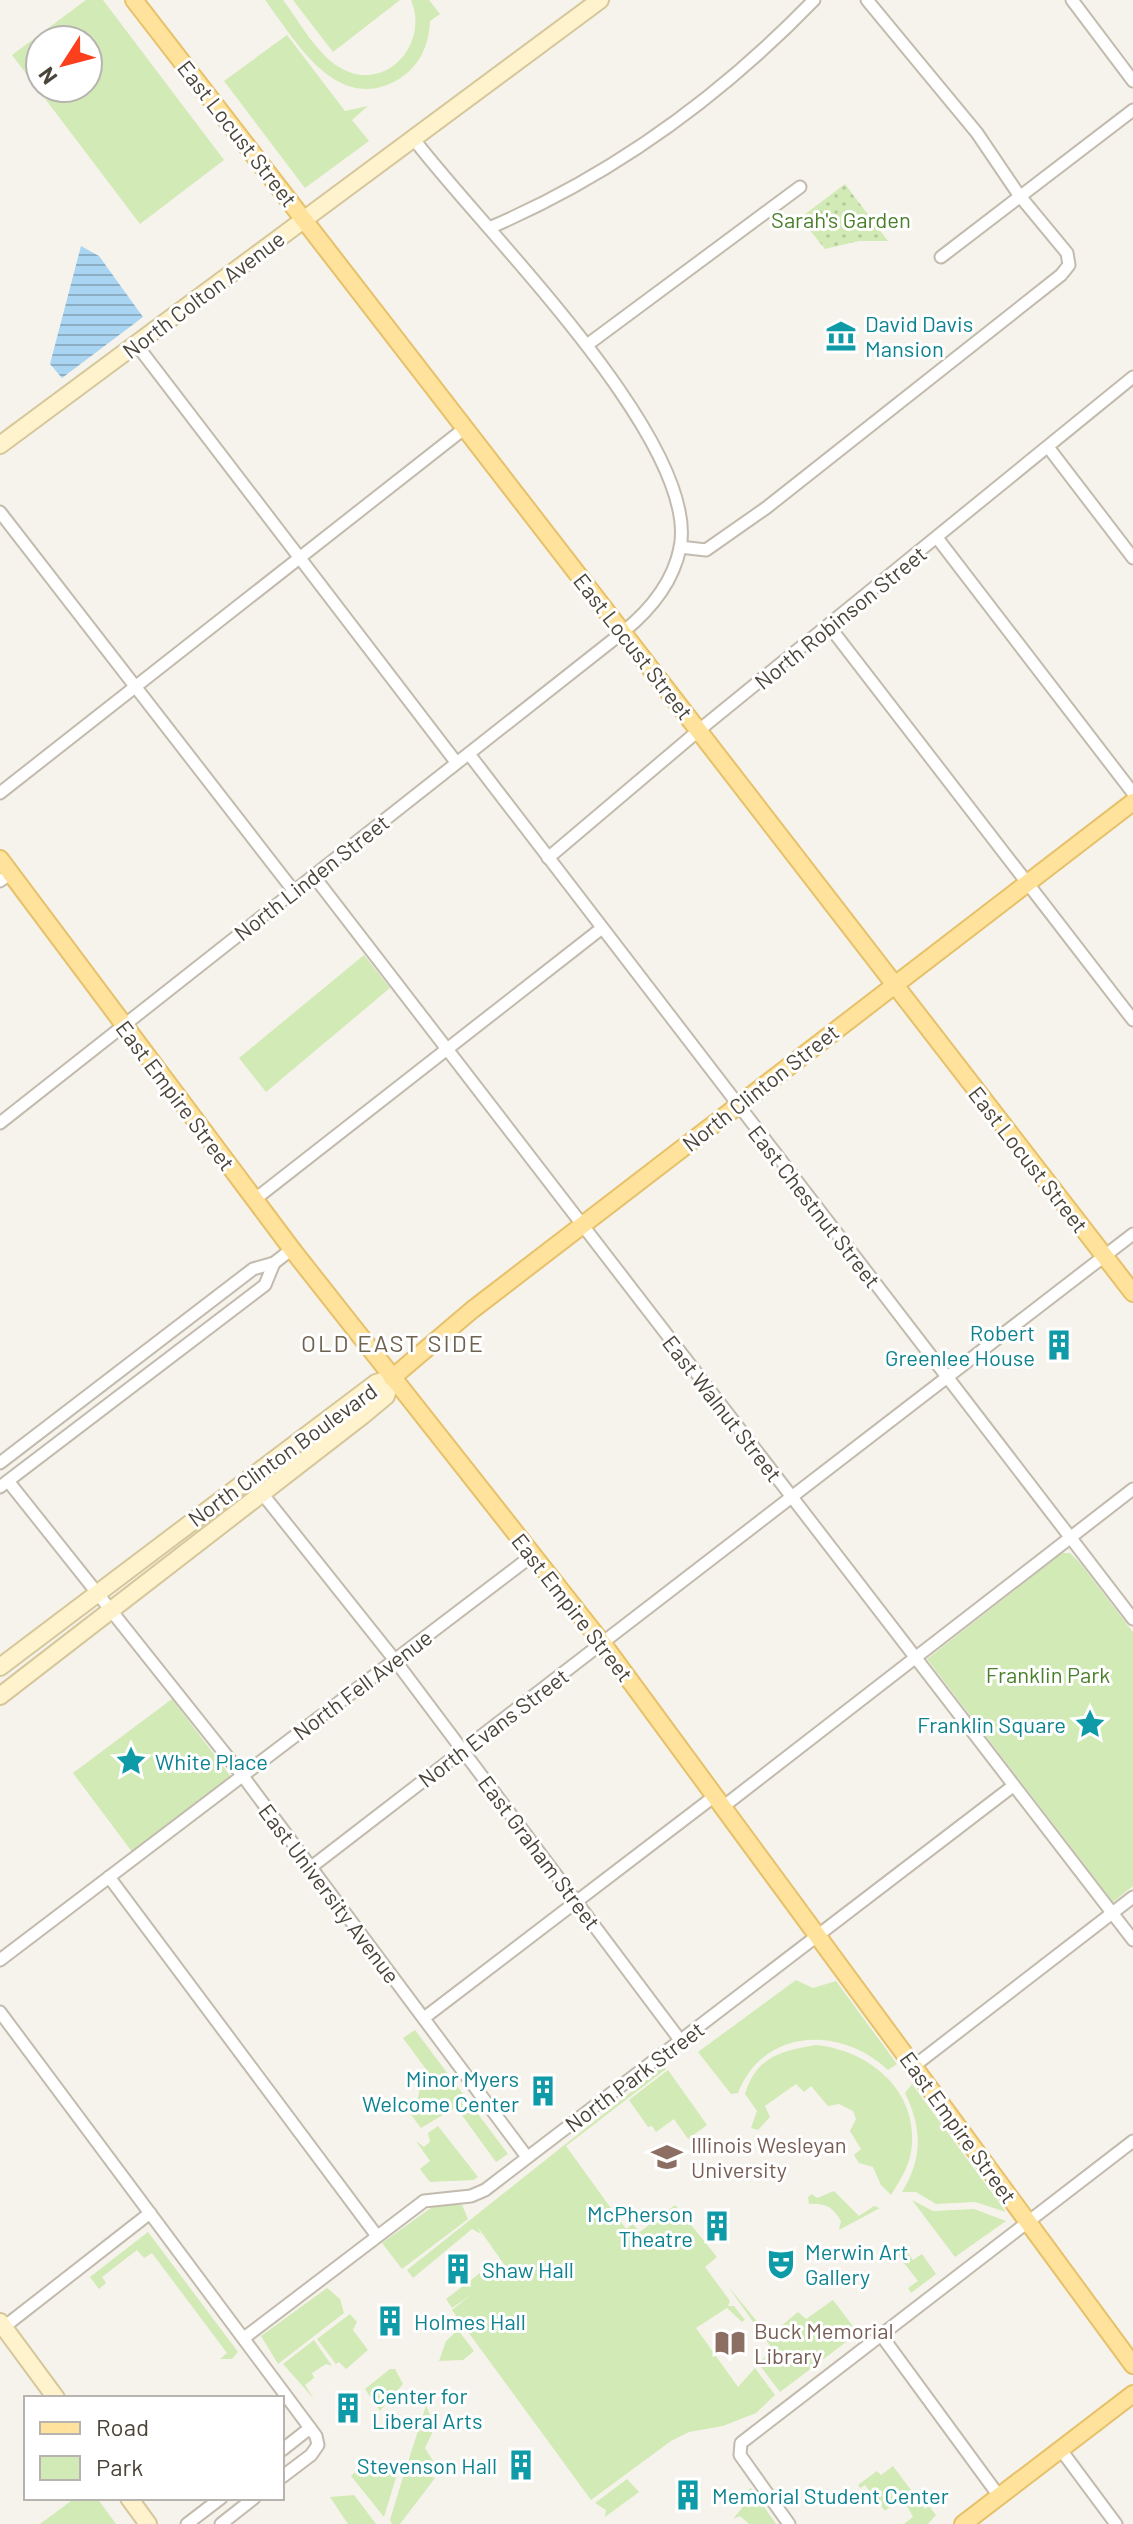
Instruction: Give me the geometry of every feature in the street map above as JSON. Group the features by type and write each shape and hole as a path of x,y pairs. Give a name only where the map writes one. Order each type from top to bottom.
{"main road":[{"name":"East Locust Street","path":"134,0 1133,1293"},
{"name":"North Clinton Street","path":"392,1378 472,1310 1133,802"},
{"name":"East Empire Street","path":"0,859 5,877 124,1026 392,1378 603,1644 1133,2365"},
{"path":"973,2521 999,2496 1133,2394"}],"street":[{"name":"North Colton Avenue","path":"0,445 598,0"},
{"path":"489,228 611,167 674,124 750,64 814,0"},
{"path":"413,138 587,345 632,413 669,479 680,520 680,547 706,550 766,508 1061,275 1069,265 1067,253 1019,195 977,133 867,0"},
{"path":"1072,0 1133,81"},
{"path":"941,257 1133,110"},
{"path":"587,345 800,187"},
{"path":"136,344 456,762"},
{"name":"North Robinson Street","path":"548,858 698,731 938,539 1133,377"},
{"path":"0,793 465,428"},
{"path":"1048,447 1133,558"},
{"path":"0,512 293,890"},
{"path":"938,539 1133,793"},
{"name":"North Linden Street","path":"0,1123 623,632 652,604 680,547"},
{"path":"829,626 1133,1020"},
{"name":"East Chestnut Street","path":"469,754 1133,1619"},
{"name":"East Walnut Street","path":"313,875 1133,1940"},
{"path":"254,1200 602,928"},
{"name":"North Evans Street","path":"310,1868 1133,1234"},
{"path":"3,1484 11,1470 0,1464 253,1269 274,1263 292,1249"},
{"path":"3,1484 265,1285 274,1263"},
{"path":"135,1359 147,1375"},
{"name":"North Clinton Boulevard","path":"0,1667 376,1383 392,1378"},
{"name":"North Clinton Boulevard","path":"0,1696 386,1396 392,1378"},
{"name":"East Graham Street","path":"249,1477 394,1659 680,2040"},
{"name":"East University Avenue","path":"3,1484 97,1593 242,1775 527,2157"},
{"path":"424,2018 576,1899 720,1801 915,1659 1133,1489"},
{"name":"North Fell Avenue","path":"0,1960 533,1555"},
{"name":"North Park Street","path":"244,2338 428,2199 479,2194 1013,1786"},
{"path":"109,1877 377,2236"},
{"path":"914,2066 1133,1897"},
{"path":"0,2012 310,2428 318,2445 311,2455 284,2475"},
{"path":"789,2524 743,2460 738,2447 1133,2141"},
{"path":"55,2396 2,2324 150,2213"},
{"path":"881,2335 999,2496"},
{"path":"284,2448 310,2428"},
{"path":"1061,2450 1116,2524"},
{"path":"130,2500 148,2524"},
{"path":"187,2524 218,2500"},
{"path":"221,2524 251,2500"}],"green space":[{"path":"86,0 103,0 224,160 140,224 49,104 104,104 104,24 54,24"},
{"path":"265,0 283,0 323,54 339,67 356,74 372,75 387,70 399,61 414,33 415,17 411,0 429,0 440,14 430,21 428,38 413,68 399,79 377,88 356,88 320,69"},
{"path":"293,0 400,0 333,52"},
{"path":"287,35 345,111 368,106 352,120 369,141 305,188 224,81"},
{"path":"24,46 24,71 12,55"},
{"name":"Sarah's Garden","path":"845,184 888,241 859,241 825,249 800,218"},
{"path":"364,955 390,988 266,1092 239,1058"},
{"name":"Franklin Park","path":"1062,1553 1070,1553 1080,1563 1133,1632 1133,1886 1113,1902 927,1659"},
{"path":"172,1699 232,1778 133,1853 73,1773"},
{"path":"796,1980 813,1988 836,1981 897,2064 888,2070 848,2046 805,2040 784,2045 766,2055 750,2071 738,2093 731,2094 698,2052"},
{"path":"415,2030 508,2154 496,2162 456,2107 421,2128 406,2108 418,2098 420,2087 431,2076 403,2038"},
{"path":"816,2045 835,2048 869,2063 897,2089 906,2105 911,2124 910,2158 891,2195 881,2185 873,2167 859,2163 854,2155 861,2149 850,2131 856,2119 853,2111 839,2104 828,2106 811,2086 804,2092 796,2084 765,2106 770,2117 758,2130 751,2128 757,2111 745,2094 756,2072 781,2053"},
{"path":"664,2066 666,2069 566,2146 626,2229 633,2224 637,2229 630,2235 632,2238 675,2205 717,2257 705,2267 730,2301 728,2306 734,2306 745,2320 742,2322 727,2308 696,2328 738,2387 755,2368 775,2395 756,2413 723,2426 689,2432 671,2441 591,2500 452,2310 472,2294 452,2308 446,2299 493,2263 506,2267 477,2226 481,2234 472,2229 413,2278 407,2270"},
{"path":"668,2070 707,2125 688,2139 674,2119 656,2132 652,2126 648,2127 629,2100"},
{"path":"912,2084 1006,2212 975,2202 936,2204 916,2192 902,2192 917,2155 915,2119 905,2093"},
{"path":"438,2126 478,2177 473,2180 430,2182 420,2169 430,2161 416,2141 424,2147 430,2142 428,2133"},
{"path":"834,2191 859,2216 874,2206 880,2208 839,2230 841,2221 835,2212 824,2205 809,2204 808,2197 812,2194 817,2198"},
{"path":"912,2200 933,2211 974,2209 1006,2221 955,2257"},
{"path":"435,2205 462,2205 468,2219 402,2269 382,2243"},
{"path":"148,2232 238,2352 232,2359 220,2359 227,2353 152,2253 144,2258 137,2250 102,2277 106,2283 99,2289 90,2277"},
{"path":"904,2248 913,2260 922,2254 936,2274 911,2293 908,2288 918,2281 897,2254"},
{"path":"727,2285 769,2336 798,2312 806,2319 833,2300 858,2333 780,2392 758,2363 773,2350"},
{"path":"327,2288 340,2299 344,2313 278,2364 261,2336"},
{"path":"350,2314 357,2322 353,2330 368,2350 346,2369 339,2362 336,2364 317,2339"},
{"path":"458,2330 474,2351 463,2360 439,2361 446,2341"},
{"path":"314,2340 332,2366 326,2364 312,2373 314,2378 305,2385 314,2399 283,2364"},
{"path":"390,2369 395,2369 403,2384 380,2411 365,2389"},
{"path":"426,2406 435,2427 425,2448 438,2469 412,2465 409,2459"},
{"path":"364,2463 395,2470 397,2474 384,2517 351,2476"},
{"path":"893,2466 925,2509 929,2506 936,2515 928,2524 904,2524 913,2517 905,2502 896,2502 885,2511 865,2485 860,2488 858,2485 877,2471 881,2475"},
{"path":"410,2471 435,2478 400,2524 392,2524 390,2520 404,2474"},
{"path":"627,2479 639,2492 605,2517 606,2510 595,2503"},
{"path":"751,2488 776,2524 749,2524 740,2516 733,2519 742,2508 739,2497"},
{"path":"354,2495 376,2524 348,2524 330,2497"},
{"path":"72,2500 98,2500 116,2524 40,2524"}],"water":[{"path":"81,246 99,256 143,317 62,378 50,364"}],"place":[{"name":"David Davis Mansion","path":"841,336"},
{"name":"Robert Greenlee House","path":"1059,1345"},
{"name":"Franklin Square","path":"1090,1724"},
{"name":"White Place","path":"131,1761"},
{"name":"Minor Myers Welcome Center","path":"543,2091"},
{"name":"Illinois Wesleyan University","path":"667,2157"},
{"name":"McPherson Theatre","path":"717,2226"},
{"name":"Merwin Art Gallery","path":"781,2264"},
{"name":"Shaw Hall","path":"458,2269"},
{"name":"Holmes Hall","path":"390,2321"},
{"name":"Buck Memorial Library","path":"730,2343"},
{"name":"Center for Liberal Arts","path":"348,2408"},
{"name":"Stevenson Hall","path":"521,2465"},
{"name":"Memorial Student Center","path":"688,2495"}],"district":[{"name":"OLD EAST SIDE","path":"393,1342"}]}
